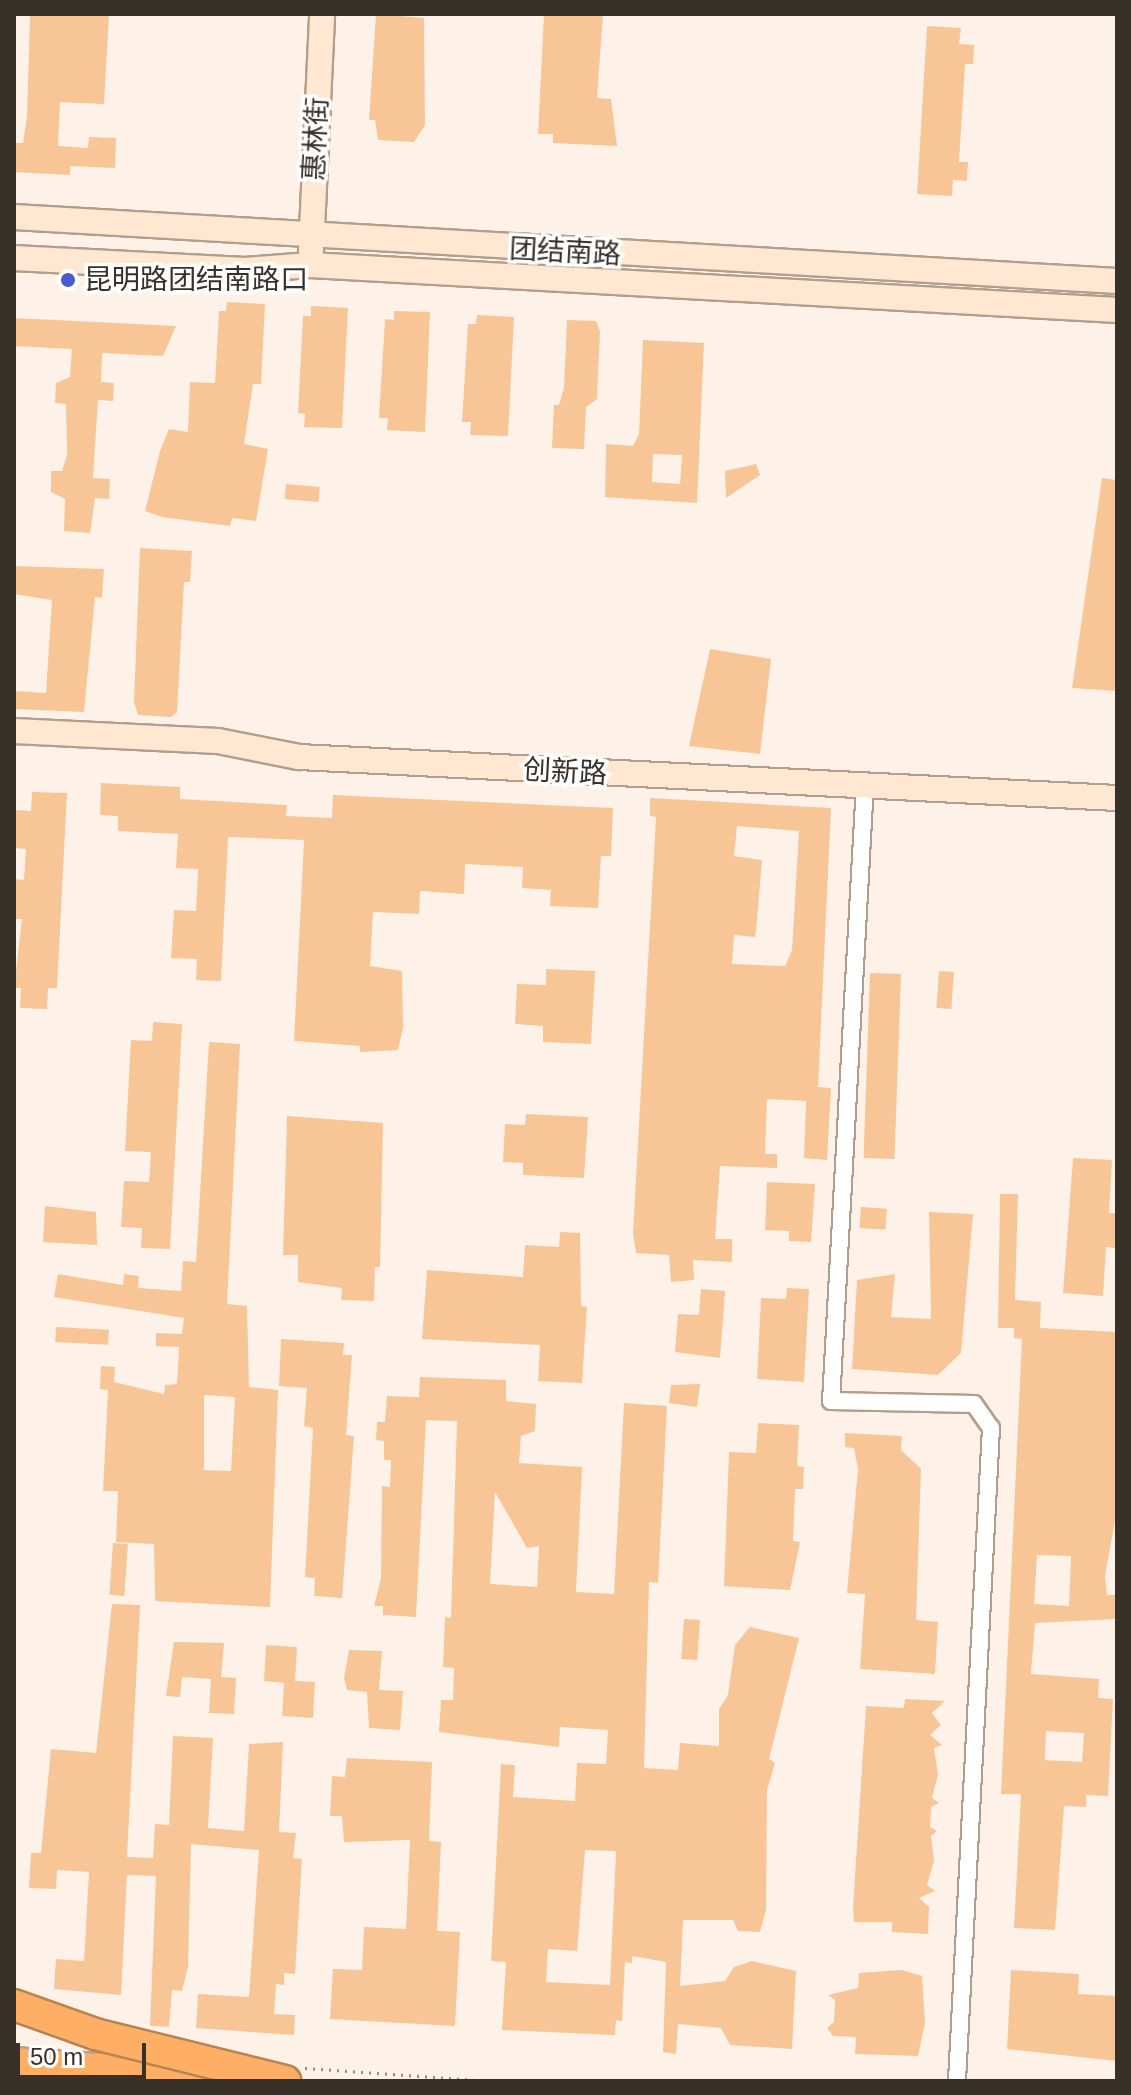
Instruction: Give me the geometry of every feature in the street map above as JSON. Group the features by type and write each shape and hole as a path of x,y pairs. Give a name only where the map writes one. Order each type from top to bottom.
{"highway":[{"path":"14,2005 124,2042 285,2081"},
{"path":"14,2063 271,2081"}],"main road":[{"name":"惠林街","path":"310,265 322,14"},
{"name":"团结南路","path":"14,217 246,228 311,238 1117,281"},
{"name":"团结南路","path":"14,258 245,270 310,265 1117,310"},
{"name":"创新路","path":"14,731 218,741 314,758 1117,798"}],"street":[{"path":"865,784 831,1401 974,1404 991,1428 957,2081"}],"path":[{"path":"638,2081 656,2081"}],"building":[{"path":"30,14 109,14 104,104 60,102 58,146 88,148 89,137 116,138 115,168 70,166 70,175 14,172 14,143 23,143 27,117"},
{"path":"376,14 424,18 425,125 414,142 378,140 375,120 369,120"},
{"path":"544,14 603,14 597,98 611,99 617,146 553,143 553,134 538,134"},
{"path":"927,26 961,28 959,44 974,45 973,64 965,64 959,162 968,162 967,181 953,180 952,196 917,194"},
{"path":"227,302 265,304 261,384 253,384 244,444 268,449 256,521 232,518 230,526 162,517 145,511 160,451 169,429 188,432 190,382 215,383 219,311 226,311"},
{"path":"311,306 348,308 342,428 304,427 305,414 298,413 303,316 311,316"},
{"path":"394,311 430,312 425,432 387,430 388,418 379,418 385,319 394,320"},
{"path":"477,315 514,317 508,436 470,435 471,422 462,422 468,324 476,324"},
{"path":"14,318 176,326 163,356 102,353 101,382 114,383 113,401 98,400 93,478 110,479 109,499 95,498 90,533 64,531 65,499 51,492 51,471 62,471 67,455 66,404 55,403 56,383 70,377 72,349 14,346"},
{"path":"567,320 596,321 600,331 597,399 586,407 584,449 552,448 554,405 559,405 564,387"},
{"path":"643,340 704,343 697,503 605,497 606,444 633,446 639,434","holes":["653,454 682,455 680,484 652,482"]},
{"path":"756,464 760,475 726,498 725,471"},
{"path":"1102,478 1117,480 1117,691 1072,688"},
{"path":"286,484 320,487 319,502 285,499"},
{"path":"140,548 192,551 190,582 184,582 177,712 171,717 138,715 134,702"},
{"path":"14,566 104,569 102,598 95,597 84,712 14,709 14,691 46,693 52,600 14,594"},
{"path":"710,649 771,659 760,754 689,746"},
{"path":"101,783 180,787 180,799 287,805 286,816 332,818 333,795 613,808 611,856 601,856 598,908 550,906 551,890 522,888 523,867 465,864 464,894 420,891 419,914 373,912 370,966 402,971 403,1028 398,1050 360,1052 360,1046 294,1041 304,840 228,837 221,981 196,980 197,959 171,958 174,910 196,911 198,869 176,868 178,834 118,831 118,816 100,815"},
{"path":"32,792 67,793 57,988 48,988 47,1009 20,1008 21,988 14,988 22,919 14,919 14,879 24,880 26,849 14,848 14,810 31,811"},
{"path":"650,798 831,808 818,1087 831,1088 827,1160 804,1158 806,1101 767,1099 765,1154 777,1154 777,1168 720,1166 715,1239 732,1239 732,1262 693,1260 694,1280 671,1282 669,1255 636,1253 633,1233 656,817 650,816","holes":["737,826 799,831 792,950 785,966 732,964 734,935 755,937 762,860 734,856"]},
{"path":"546,969 595,971 591,1044 543,1042 543,1026 515,1024 517,984 546,985"},
{"path":"939,971 954,972 951,1009 936,1008"},
{"path":"870,973 901,974 895,1159 864,1158"},
{"path":"153,1022 182,1024 170,1249 141,1248 142,1228 121,1227 124,1181 149,1182 151,1152 125,1151 131,1040 152,1041"},
{"path":"209,1042 240,1044 227,1304 247,1306 249,1387 278,1390 270,1607 155,1601 154,1544 116,1542 118,1491 103,1491 108,1390 100,1389 101,1366 115,1367 114,1382 164,1394 165,1385 177,1384 179,1347 156,1346 156,1333 182,1334 184,1318 54,1297 58,1274 123,1285 124,1274 139,1276 138,1288 181,1291 183,1261 196,1262","holes":["204,1395 235,1397 231,1471 204,1470"]},
{"path":"526,1114 588,1117 584,1178 523,1175 523,1163 503,1162 505,1124 525,1125"},
{"path":"287,1116 383,1123 380,1267 375,1267 374,1301 341,1300 342,1288 298,1282 298,1255 283,1255"},
{"path":"1073,1158 1112,1160 1109,1213 1117,1213 1117,1248 1106,1247 1103,1296 1063,1293"},
{"path":"767,1182 815,1184 811,1242 789,1241 789,1231 765,1230"},
{"path":"1000,1194 1018,1194 1015,1300 1041,1302 1040,1328 1117,1332 1117,1510 1105,1576 1107,1595 1117,1595 1117,1619 1035,1623 1031,1674 1099,1679 1098,1698 1113,1699 1108,1796 1086,1795 1086,1807 1064,1806 1055,1930 1014,1928 1021,1794 1001,1794 1022,1339 1014,1338 1014,1328 998,1328","holes":["1037,1555 1071,1556 1069,1606 1034,1604","1046,1731 1084,1733 1082,1762 1045,1760"]},
{"path":"45,1206 96,1212 97,1245 43,1242"},
{"path":"861,1207 887,1209 885,1230 860,1228"},
{"path":"929,1212 973,1214 961,1353 938,1375 852,1369 857,1280 895,1274 891,1317 931,1319"},
{"path":"560,1232 580,1233 581,1306 587,1307 582,1383 538,1381 540,1345 422,1339 427,1270 523,1277 525,1245 559,1247"},
{"path":"787,1288 809,1289 804,1382 757,1379 761,1298 786,1299"},
{"path":"701,1289 725,1291 720,1358 675,1352 678,1314 699,1315"},
{"path":"56,1327 109,1330 108,1345 55,1342"},
{"path":"281,1339 344,1343 343,1355 352,1355 346,1435 354,1436 342,1598 314,1596 315,1578 305,1577 313,1428 304,1426 307,1388 279,1386"},
{"path":"420,1377 506,1380 506,1401 536,1404 535,1431 521,1436 519,1463 582,1467 576,1592 614,1594 624,1403 667,1406 658,1583 649,1582 644,1768 678,1770 680,1743 719,1746 719,1709 728,1695 735,1645 750,1627 799,1638 769,1759 775,1763 767,1790 766,1910 760,1932 738,1931 733,1920 683,1920 680,1986 725,1981 734,1967 752,1961 796,1971 792,2049 730,2045 721,2028 678,2024 676,2054 663,2052 666,1962 632,1956 632,1963 625,1962 622,2021 616,2020 615,2035 502,2030 506,1962 491,1961 501,1764 515,1765 513,1797 575,1801 577,1763 606,1764 608,1730 560,1727 559,1747 439,1732 441,1700 453,1700 454,1668 443,1667 445,1617 451,1618 457,1421 426,1420 416,1617 383,1615 383,1606 374,1606 381,1578 382,1486 390,1487 391,1460 384,1460 384,1441 376,1440 377,1422 385,1422 387,1396 419,1397","holes":["495,1492 527,1548 539,1546 537,1587 490,1584","585,1850 616,1851 610,1985 546,1982 548,1949 577,1951"]},
{"path":"700,1384 697,1407 669,1403 671,1385"},
{"path":"758,1423 799,1425 797,1466 804,1467 803,1489 795,1489 793,1541 800,1542 790,1590 724,1586 729,1452 756,1453"},
{"path":"845,1433 902,1436 901,1450 921,1469 916,1620 938,1622 935,1674 860,1669 865,1594 847,1593 858,1469 854,1448 845,1447"},
{"path":"113,1543 128,1544 124,1596 109,1595"},
{"path":"112,1604 140,1605 127,1857 153,1858 155,1824 169,1825 173,1736 213,1738 208,1828 244,1831 249,1744 283,1742 279,1832 296,1833 293,1858 302,1859 295,1974 284,1973 284,1985 276,1984 274,2014 295,2015 294,2035 196,2028 198,1994 249,1997 259,1850 191,1844 188,1967 182,1991 172,1990 169,2027 150,2026 156,1876 127,1875 121,1995 54,1989 56,1959 84,1961 89,1872 57,1870 56,1889 29,1888 31,1853 41,1853 51,1749 96,1753"},
{"path":"684,1619 700,1620 697,1660 681,1659"},
{"path":"174,1642 224,1643 221,1677 236,1678 234,1714 209,1713 211,1679 182,1677 180,1697 166,1696"},
{"path":"266,1645 297,1647 295,1681 315,1682 313,1718 282,1716 284,1683 264,1681"},
{"path":"349,1650 382,1651 379,1690 403,1691 400,1730 369,1728 367,1692 347,1690 344,1678"},
{"path":"905,1699 945,1701 932,1713 941,1725 930,1735 942,1745 934,1748 938,1774 932,1798 939,1803 931,1807 930,1827 937,1831 931,1836 934,1861 927,1885 935,1891 919,1898 929,1907 928,1934 892,1932 892,1922 854,1922 866,1706 904,1708"},
{"path":"347,1758 432,1762 429,1841 441,1842 437,1931 460,1932 455,2026 330,2019 333,1969 362,1970 364,1927 406,1929 410,1840 344,1842 342,1816 330,1816 332,1776 345,1777"},
{"path":"902,1970 922,1976 925,2023 918,2056 855,2054 856,2037 833,2036 827,2028 834,2022 835,2000 828,1995 858,1988 859,1973"},
{"path":"1011,1970 1079,1974 1078,1994 1117,1996 1117,2061 1007,2049"}],"place":[{"name":"昆明路团结南路口","path":"68,280"}]}
